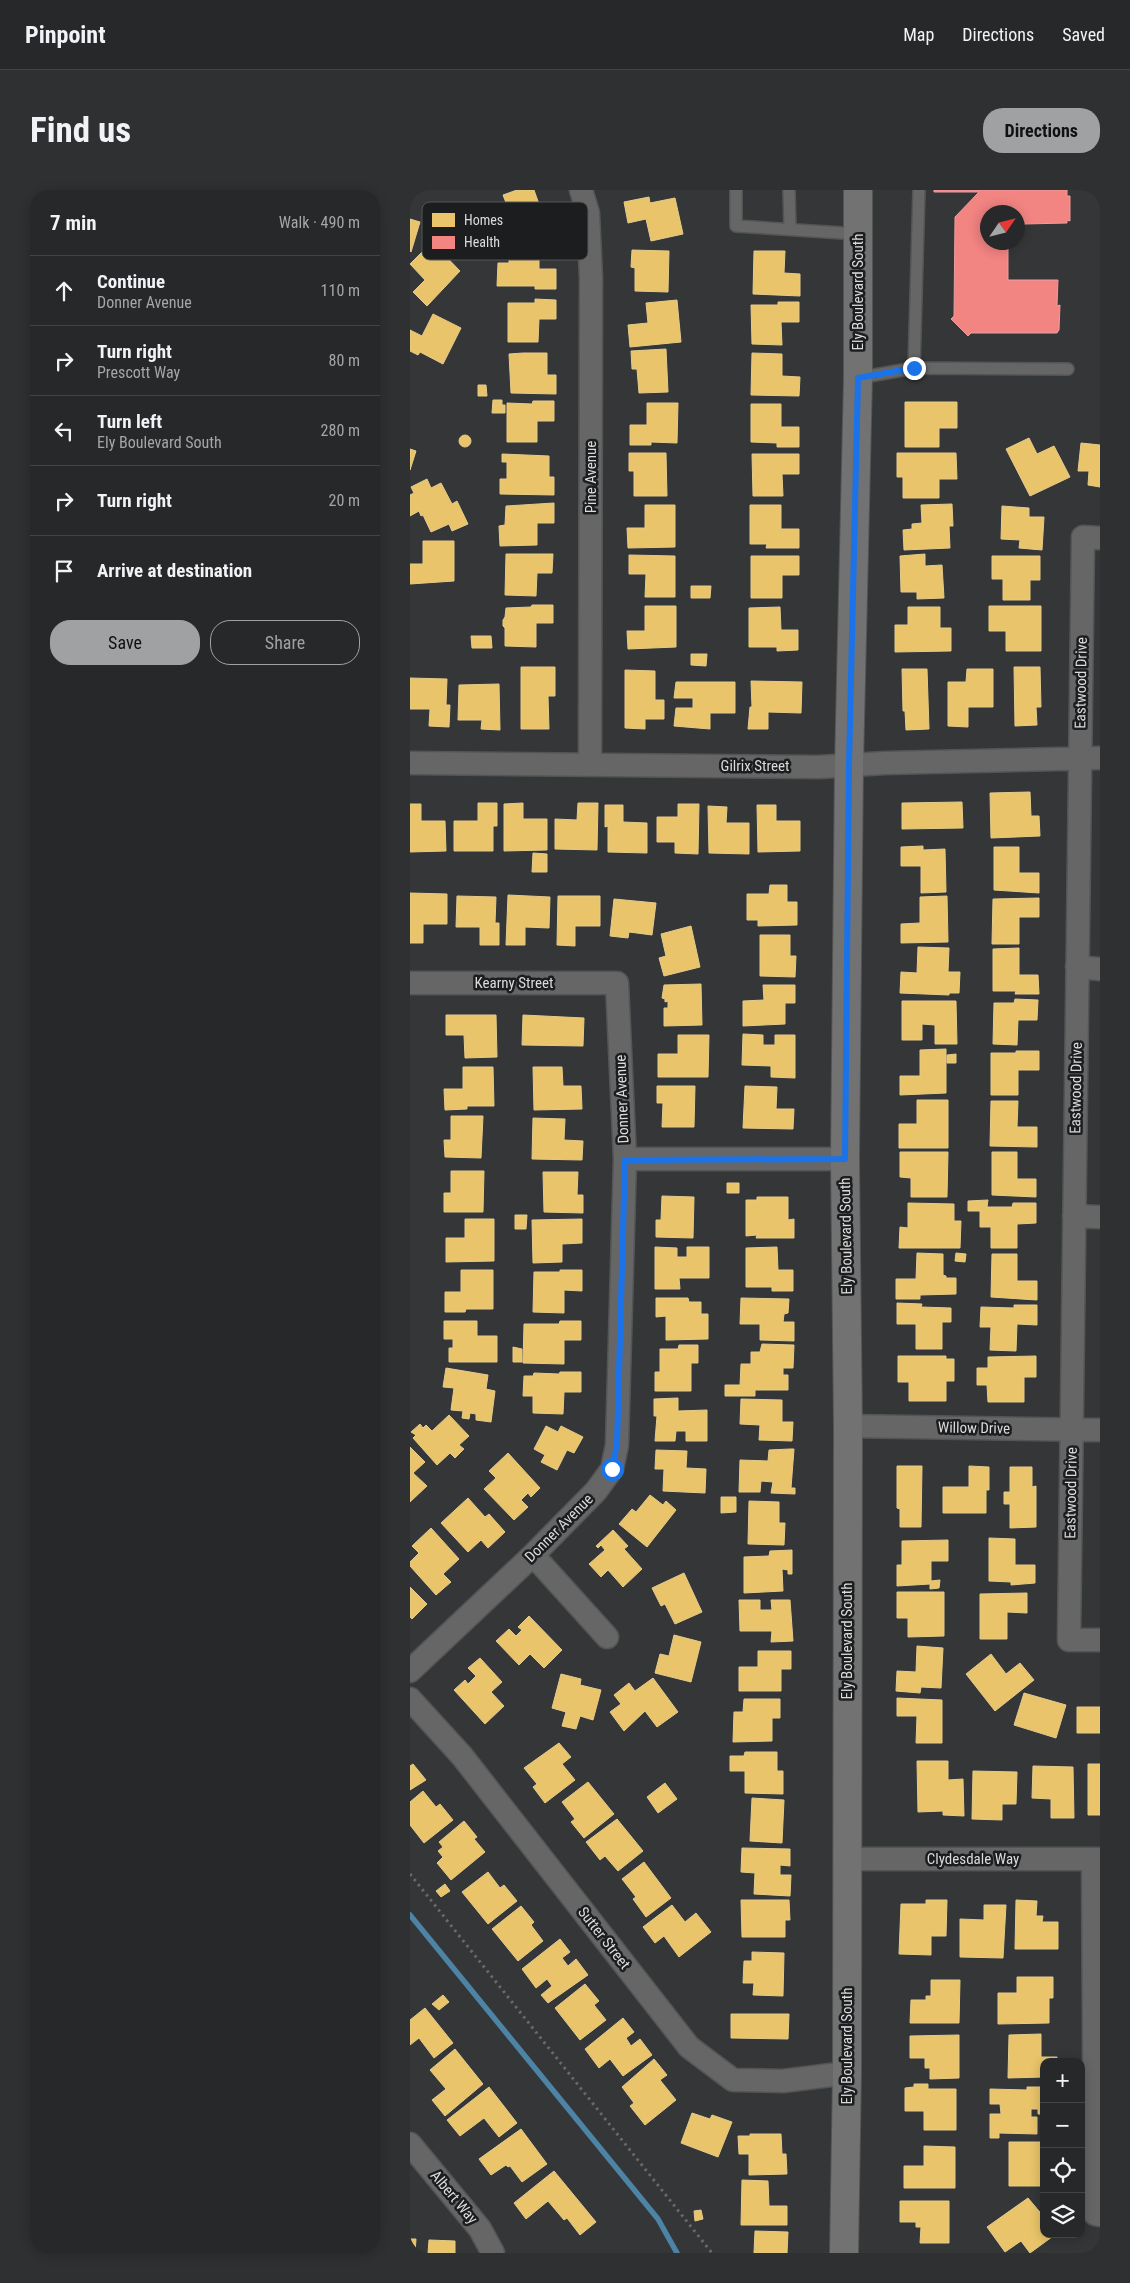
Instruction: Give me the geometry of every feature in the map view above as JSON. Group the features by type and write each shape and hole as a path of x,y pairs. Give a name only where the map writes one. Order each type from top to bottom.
{"main road":[{"name":"Ely Boulevard South","path":"844,2253 847,2073 848,1426 845,1159 849,765 858,378 858,190"}],"street":[{"name":"Pine Avenue","path":"581,190 585,202"},
{"name":"Pine Avenue","path":"588,213 591,278 590,765"},
{"name":"Eastwood Drive","path":"1091,537 1090,758 1077,967 1069,1640 1100,1640"},
{"name":"Gilrix Street","path":"410,764 849,765 1090,758"},
{"path":"1077,967 1100,969"},
{"name":"Kearny Street","path":"410,983 617,984"},
{"name":"Donner Avenue","path":"410,1670 532,1555 596,1491 612,1469 617,1444 625,1160 617,984"},
{"path":"625,1160 845,1159"},
{"path":"1074,1216 1100,1217"},
{"name":"Willow Drive","path":"848,1426 1100,1430"},
{"path":"532,1555 607,1637"},
{"name":"Sutter Street","path":"410,1699 462,1756 690,2047 733,2080 782,2082 847,2073"},
{"name":"Clydesdale Way","path":"846,1859 1097,1859"},
{"path":"1097,1859 1095,2214 1100,2215"},
{"name":"Albert Way","path":"410,2144 480,2229 493,2253"}],"lane":[{"path":"736,190 736,226 858,234"},
{"path":"789,190 790,230"},
{"path":"914,368 919,190"},
{"path":"858,378 914,368 1068,369"}],"path":[{"path":"410,1874 712,2253"}],"building: Homes":[{"path":"517,190 534,190 538,202 506,202 503,195"},
{"path":"649,197 650,203 675,198 683,234 651,241 646,219 628,223 624,202"},
{"path":"410,219 420,222 411,252 410,251"},
{"path":"632,250 669,251 668,292 635,291 635,268 631,267"},
{"path":"754,251 785,251 784,273 800,274 800,296 753,294"},
{"path":"422,252 422,260 449,260 460,271 427,306 413,292 425,280 410,264"},
{"path":"509,260 539,260 539,269 556,269 556,289 535,289 535,286 497,286 498,263 509,263"},
{"path":"535,299 556,300 556,319 539,319 538,342 508,342 508,303 535,303"},
{"path":"677,300 681,342 630,347 628,325 648,323 646,303"},
{"path":"778,302 799,302 799,322 781,322 782,345 752,344 751,305 778,305"},
{"path":"433,314 461,328 443,364 420,352 418,355 410,351 410,330 422,336"},
{"path":"666,349 668,392 639,393 637,369 632,369 631,351"},
{"path":"547,353 547,375 556,375 556,394 511,393 509,354"},
{"path":"752,353 782,354 782,376 800,377 799,396 751,395"},
{"path":"478,385 486,385 487,396 478,396"},
{"path":"493,400 502,400 502,405 505,405 505,413 492,413"},
{"path":"533,401 554,401 554,421 537,421 537,442 507,442 507,403 532,404"},
{"path":"905,402 957,402 957,428 939,428 939,447 905,447"},
{"path":"647,403 678,403 677,443 651,442 651,445 630,445 630,425 647,425"},
{"path":"751,404 781,404 781,427 799,427 799,447 777,447 777,443 751,442"},
{"path":"463,435 467,435 471,441 467,447 463,447 459,443 459,439"},
{"path":"1029,438 1037,454 1054,446 1070,477 1030,496 1006,449"},
{"path":"1081,443 1100,445 1100,487 1088,485 1089,471 1078,471"},
{"path":"410,449 416,451 410,470"},
{"path":"629,453 666,453 667,496 634,496 634,471 629,471"},
{"path":"897,453 956,453 957,479 939,479 939,498 903,498 903,477 897,477"},
{"path":"502,454 549,456 549,477 554,477 554,495 500,494 500,479 507,479 507,462 502,462"},
{"path":"752,454 799,454 799,474 782,474 783,496 753,496"},
{"path":"427,479 431,488 441,483 452,504 457,501 468,524 452,531 449,524 431,532 419,511 410,516 410,495 414,493 411,487"},
{"path":"554,503 554,523 537,523 537,545 500,546 499,526 505,525 506,506"},
{"path":"952,504 953,526 949,526 950,548 904,550 903,530 912,529 912,524 922,523 921,505"},
{"path":"645,505 675,505 675,547 628,548 627,528 645,528"},
{"path":"750,505 781,505 781,529 799,529 799,548 766,548 767,544 750,544"},
{"path":"1002,506 1029,508 1029,517 1044,517 1042,550 1019,548 1020,540 1001,539"},
{"path":"423,541 454,541 454,581 410,584 410,564 423,564"},
{"path":"506,554 553,554 552,573 537,573 536,596 505,595"},
{"path":"925,554 925,566 942,565 944,598 917,599 917,592 901,592 900,556"},
{"path":"629,555 675,556 675,597 645,597 646,574 629,574"},
{"path":"751,556 799,556 799,575 782,575 782,598 751,598"},
{"path":"992,556 1040,556 1040,580 1030,580 1030,600 1003,600 1003,579 992,579"},
{"path":"691,586 711,586 710,598 691,598"},
{"path":"532,605 553,605 553,623 536,623 536,647 505,646 503,620 506,608 531,607"},
{"path":"645,606 676,606 676,647 628,649 627,631 645,631"},
{"path":"989,606 1041,606 1041,651 1006,651 1006,631 989,631"},
{"path":"780,607 781,630 798,630 798,650 777,651 777,647 749,647 749,608"},
{"path":"908,607 940,607 940,628 951,628 951,651 895,652 895,625 908,625"},
{"path":"471,636 491,636 492,648 472,648"},
{"path":"691,654 707,654 706,666 691,665"},
{"path":"521,667 555,667 555,696 548,696 549,729 521,729"},
{"path":"1014,667 1040,667 1041,707 1036,707 1037,725 1015,726"},
{"path":"902,669 927,669 929,729 906,730 905,711 903,711"},
{"path":"967,669 993,669 993,707 968,707 968,727 948,726 948,682 966,682"},
{"path":"625,670 655,671 655,700 664,700 664,719 645,719 645,729 625,728"},
{"path":"410,678 447,679 446,705 450,705 449,727 429,726 430,709 410,709"},
{"path":"751,681 802,682 801,713 768,712 768,729 748,729 750,707 752,707"},
{"path":"676,682 735,682 735,713 710,713 710,729 674,726 676,708 693,708 693,698 674,698"},
{"path":"499,684 500,730 481,729 482,720 458,720 459,685"},
{"path":"1030,792 1031,816 1039,816 1040,836 991,838 990,793"},
{"path":"962,802 963,828 902,829 902,803"},
{"path":"478,803 497,803 497,826 493,826 493,851 454,851 454,821 478,821"},
{"path":"523,803 523,819 547,819 547,850 504,851 504,804"},
{"path":"578,803 598,803 597,850 555,849 555,819 577,820"},
{"path":"410,804 421,804 421,821 445,821 446,851 410,852"},
{"path":"678,804 699,804 698,854 675,853 675,842 657,842 657,817 678,817"},
{"path":"605,805 623,805 623,822 647,823 647,853 608,852 608,826 605,827"},
{"path":"757,805 776,805 776,821 800,821 800,851 758,852"},
{"path":"708,806 727,807 726,823 749,823 749,854 709,853"},
{"path":"923,846 923,850 945,849 946,892 921,893 921,866 901,866 901,847"},
{"path":"994,847 1019,847 1019,873 1039,873 1039,893 994,890"},
{"path":"533,853 547,854 547,872 532,872"},
{"path":"770,885 787,885 787,902 797,902 797,925 758,926 758,920 747,920 747,894 769,894"},
{"path":"410,893 447,894 447,924 423,924 423,943 410,943"},
{"path":"508,895 550,897 549,928 525,927 525,945 506,945"},
{"path":"457,896 496,897 495,923 499,923 499,945 480,945 480,927 456,927"},
{"path":"558,896 600,896 600,926 575,926 575,946 557,945"},
{"path":"947,896 948,942 901,943 901,924 920,923 920,897"},
{"path":"1039,898 1039,917 1019,917 1019,944 992,944 993,899"},
{"path":"614,899 656,903 652,935 629,932 628,938 610,936"},
{"path":"691,926 700,967 664,976 659,958 666,956 661,934"},
{"path":"760,935 790,935 790,956 796,956 795,977 760,976"},
{"path":"918,947 949,948 948,972 960,972 959,993 949,993 949,995 900,993 901,972 917,973"},
{"path":"1019,948 1019,975 1038,975 1039,994 1015,994 1016,991 993,991 993,949"},
{"path":"701,984 702,1025 664,1026 664,1008 668,1008 668,1001 665,1002 665,999 662,998 664,985"},
{"path":"763,985 795,985 795,1003 785,1003 785,1024 743,1026 743,1001 764,1000"},
{"path":"1015,999 1038,1000 1037,1020 1018,1020 1017,1045 993,1044 994,1003 1014,1003"},
{"path":"902,1001 956,1001 957,1044 935,1044 935,1025 922,1024 922,1040 902,1040"},
{"path":"446,1015 496,1015 497,1057 465,1058 464,1035 446,1035"},
{"path":"523,1015 584,1018 583,1046 522,1045"},
{"path":"743,1034 763,1035 763,1045 775,1045 775,1035 795,1035 795,1078 771,1077 771,1066 742,1065"},
{"path":"678,1035 709,1035 708,1077 658,1077 658,1054 678,1054"},
{"path":"946,1049 946,1093 900,1095 900,1076 920,1076 920,1050"},
{"path":"1016,1051 1039,1051 1039,1070 1018,1070 1018,1095 991,1095 991,1053 1016,1053"},
{"path":"956,1054 956,1063 947,1063 947,1055"},
{"path":"463,1067 493,1067 494,1106 467,1106 467,1109 445,1110 444,1089 463,1089"},
{"path":"533,1067 562,1067 563,1086 581,1086 582,1109 534,1110"},
{"path":"657,1086 695,1086 694,1127 662,1127 663,1103 657,1103"},
{"path":"745,1086 777,1087 776,1109 794,1109 793,1129 743,1128"},
{"path":"917,1100 948,1100 948,1148 899,1148 899,1124 917,1124"},
{"path":"991,1101 1018,1101 1017,1127 1037,1127 1037,1147 990,1146"},
{"path":"451,1116 483,1116 481,1158 445,1157 444,1140 451,1140"},
{"path":"533,1118 565,1119 564,1140 583,1141 582,1160 532,1159"},
{"path":"900,1152 948,1152 947,1197 911,1197 911,1178 900,1177"},
{"path":"992,1152 1017,1152 1017,1179 1036,1179 1036,1197 992,1195"},
{"path":"451,1171 484,1171 483,1212 444,1212 444,1193 451,1193"},
{"path":"543,1172 578,1172 577,1195 583,1195 583,1213 544,1212"},
{"path":"727,1183 739,1183 739,1193 727,1193"},
{"path":"662,1196 694,1197 693,1238 656,1237 656,1220 661,1220"},
{"path":"757,1197 788,1197 788,1220 794,1219 794,1238 756,1238 757,1235 746,1236 746,1200 757,1200"},
{"path":"988,1200 987,1207 1012,1207 1013,1203 1036,1203 1036,1223 1017,1224 1017,1248 991,1248 991,1227 980,1227 980,1211 968,1211 968,1201"},
{"path":"908,1203 954,1204 954,1221 961,1221 960,1248 899,1248 900,1227 908,1228"},
{"path":"515,1215 527,1215 526,1229 515,1229"},
{"path":"465,1219 494,1219 494,1261 446,1262 446,1238 465,1238"},
{"path":"582,1219 582,1243 562,1244 562,1262 533,1263 532,1220"},
{"path":"655,1247 677,1248 677,1257 687,1257 687,1247 709,1247 709,1278 679,1278 680,1289 655,1289"},
{"path":"777,1247 778,1270 793,1270 793,1291 772,1291 772,1287 746,1287 746,1248"},
{"path":"917,1253 943,1254 943,1275 946,1278 956,1278 956,1294 920,1295 920,1299 896,1299 896,1279 916,1279"},
{"path":"956,1253 966,1254 965,1262 955,1261"},
{"path":"992,1254 1017,1254 1017,1281 1037,1281 1037,1300 991,1297"},
{"path":"461,1270 493,1270 493,1309 466,1309 465,1312 445,1312 445,1292 461,1292"},
{"path":"560,1270 582,1270 582,1291 564,1290 564,1313 533,1312 534,1272 560,1272"},
{"path":"656,1298 688,1298 689,1302 701,1302 701,1314 708,1314 708,1339 666,1340 666,1316 656,1317"},
{"path":"741,1298 789,1299 788,1313 784,1314 783,1322 794,1322 794,1341 760,1340 760,1324 740,1324"},
{"path":"897,1303 922,1304 921,1307 951,1308 951,1322 942,1322 942,1349 916,1349 916,1324 897,1324"},
{"path":"1014,1305 1037,1305 1037,1325 1017,1324 1016,1351 990,1350 991,1327 980,1327 981,1307 1014,1308"},
{"path":"444,1321 477,1321 477,1336 497,1336 497,1362 449,1362 449,1348 453,1348 453,1339 444,1339"},
{"path":"560,1321 581,1321 581,1340 564,1340 564,1364 523,1363 524,1324 559,1324"},
{"path":"762,1344 794,1345 793,1368 783,1368 783,1375 788,1375 788,1390 755,1390 755,1396 725,1396 725,1385 740,1385 741,1364 751,1364 751,1352 760,1352"},
{"path":"679,1345 698,1345 698,1363 691,1363 691,1391 655,1391 655,1372 660,1372 660,1349 678,1349"},
{"path":"513,1347 522,1349 522,1362 513,1362"},
{"path":"898,1356 946,1356 946,1359 954,1359 954,1381 946,1381 946,1401 909,1401 909,1382 898,1382"},
{"path":"1036,1356 1036,1377 1024,1377 1024,1402 988,1402 987,1385 977,1385 977,1368 988,1368 988,1357"},
{"path":"446,1368 488,1375 486,1389 495,1391 491,1422 476,1420 476,1414 470,1413 469,1419 462,1418 463,1411 451,1410 454,1388 443,1387"},
{"path":"560,1372 581,1372 581,1392 564,1392 563,1414 533,1413 533,1396 523,1396 524,1376 533,1376 534,1373 559,1374"},
{"path":"678,1398 678,1411 707,1410 707,1441 686,1441 686,1431 676,1431 675,1441 655,1441 657,1416 654,1416 654,1399"},
{"path":"741,1399 782,1400 782,1422 793,1422 792,1441 759,1440 760,1425 740,1424"},
{"path":"449,1415 469,1436 459,1445 464,1449 455,1458 450,1453 437,1465 413,1438 416,1435 411,1432 420,1424 423,1428 426,1425 432,1431"},
{"path":"546,1426 558,1432 561,1426 583,1437 574,1453 567,1450 557,1470 541,1462 545,1455 534,1449"},
{"path":"410,1447 425,1462 413,1473 427,1486 410,1502"},
{"path":"794,1449 791,1488 795,1488 795,1494 771,1493 773,1482 761,1481 760,1492 739,1492 740,1460 768,1461 769,1450"},
{"path":"656,1450 687,1451 686,1468 706,1469 705,1493 663,1491 664,1469 655,1469"},
{"path":"508,1453 540,1488 531,1497 528,1493 521,1500 528,1507 514,1520 484,1489 496,1478 489,1471"},
{"path":"897,1466 922,1466 921,1527 900,1527 900,1509 897,1508"},
{"path":"969,1466 989,1467 986,1513 943,1513 943,1487 969,1487"},
{"path":"1010,1467 1032,1467 1032,1487 1036,1486 1036,1527 1010,1528 1010,1504 1004,1504 1004,1492 1010,1492"},
{"path":"650,1495 663,1505 666,1501 676,1510 647,1547 619,1524 632,1509 636,1512"},
{"path":"721,1497 736,1497 736,1512 721,1513"},
{"path":"468,1498 485,1517 489,1514 505,1532 488,1548 481,1540 468,1552 441,1523"},
{"path":"749,1501 779,1502 779,1523 785,1523 784,1545 748,1544"},
{"path":"431,1528 459,1559 443,1574 451,1582 436,1595 410,1566 410,1562 419,1553 412,1546"},
{"path":"613,1530 628,1546 624,1549 642,1569 623,1587 608,1570 601,1577 589,1564 605,1550 601,1545 598,1548 596,1546"},
{"path":"989,1538 1015,1539 1015,1565 1035,1565 1035,1583 1011,1585 1011,1582 989,1581"},
{"path":"948,1540 948,1561 931,1561 931,1581 940,1580 939,1588 930,1589 930,1584 897,1586 897,1565 902,1565 902,1541"},
{"path":"792,1550 792,1574 788,1574 788,1570 782,1569 783,1591 744,1593 744,1557 769,1556 770,1551"},
{"path":"684,1573 702,1612 675,1624 665,1604 661,1606 652,1588"},
{"path":"410,1587 427,1604 412,1619 410,1617"},
{"path":"897,1592 944,1592 944,1636 908,1637 908,1618 897,1618"},
{"path":"1027,1593 1027,1613 1007,1612 1007,1639 980,1639 980,1594"},
{"path":"739,1600 760,1600 760,1610 772,1610 771,1600 790,1600 793,1641 771,1642 772,1631 740,1631"},
{"path":"529,1616 562,1650 544,1668 530,1654 519,1665 496,1641 509,1629 516,1636 522,1630 518,1627"},
{"path":"674,1635 701,1642 691,1682 655,1673 660,1654 669,1656"},
{"path":"917,1646 943,1648 941,1688 921,1687 920,1693 896,1691 897,1671 916,1672"},
{"path":"758,1651 791,1651 791,1669 781,1669 781,1691 739,1691 739,1667 758,1667"},
{"path":"991,1654 1006,1674 1020,1663 1034,1680 995,1711 966,1674"},
{"path":"480,1658 502,1682 491,1692 504,1706 485,1724 454,1690 465,1680 468,1684 476,1676 468,1668"},
{"path":"561,1674 581,1679 580,1685 601,1690 593,1720 580,1716 576,1729 562,1726 566,1712 552,1708"},
{"path":"653,1678 678,1712 657,1727 645,1711 624,1731 610,1712 621,1704 614,1695 629,1683 635,1691"},
{"path":"1024,1693 1066,1705 1056,1738 1014,1725"},
{"path":"897,1698 942,1700 942,1743 916,1743 917,1716 897,1716"},
{"path":"744,1699 780,1699 780,1718 772,1718 772,1741 733,1742 734,1712 743,1712"},
{"path":"1077,1707 1100,1707 1100,1733 1077,1733"},
{"path":"559,1743 571,1757 562,1764 575,1780 545,1803 533,1787 537,1784 524,1768"},
{"path":"745,1752 777,1752 777,1771 783,1771 783,1794 745,1793 745,1771 730,1771 730,1756 744,1756"},
{"path":"917,1761 948,1761 948,1780 963,1779 964,1816 943,1815 943,1811 918,1812"},
{"path":"413,1764 426,1780 410,1790 410,1766"},
{"path":"1088,1764 1100,1764 1100,1815 1088,1815"},
{"path":"1033,1766 1073,1767 1074,1818 1051,1818 1051,1799 1032,1798"},
{"path":"973,1771 1017,1772 1016,1804 1002,1804 1002,1820 972,1819"},
{"path":"588,1782 614,1814 584,1838 571,1822 575,1819 562,1802"},
{"path":"665,1783 677,1799 658,1813 647,1797"},
{"path":"423,1791 436,1807 440,1804 453,1820 424,1843 410,1825 410,1802"},
{"path":"752,1798 784,1800 782,1843 750,1841"},
{"path":"617,1819 643,1851 618,1871 605,1856 600,1860 586,1842"},
{"path":"464,1821 477,1837 474,1839 485,1852 451,1880 437,1863 443,1857 438,1851 443,1847 439,1842"},
{"path":"742,1848 790,1849 790,1866 780,1865 780,1875 791,1875 790,1896 754,1894 755,1873 741,1872"},
{"path":"644,1862 671,1898 646,1917 633,1899 636,1897 622,1879"},
{"path":"488,1872 500,1888 504,1885 517,1901 488,1924 462,1892"},
{"path":"445,1884 450,1891 441,1897 436,1891"},
{"path":"741,1900 789,1900 790,1920 785,1920 785,1937 742,1937"},
{"path":"926,1900 947,1900 946,1936 931,1936 931,1955 899,1954 901,1904 926,1904"},
{"path":"1016,1900 1037,1901 1036,1916 1043,1916 1042,1922 1058,1922 1058,1949 1015,1949"},
{"path":"672,1905 685,1922 696,1913 711,1932 679,1957 664,1936 655,1943 643,1927"},
{"path":"984,1905 1006,1905 1003,1958 960,1957 960,1919 984,1920"},
{"path":"521,1906 534,1922 531,1925 543,1941 518,1961 492,1929"},
{"path":"560,1939 570,1952 562,1958 568,1966 576,1959 588,1975 548,2003 541,1995 552,1986 547,1979 536,1988 522,1969"},
{"path":"752,1952 784,1953 783,1996 753,1995 754,1983 743,1983 744,1961 752,1961"},
{"path":"1017,1977 1053,1977 1053,1998 1049,1998 1049,2023 998,2024 998,1993 1017,1993"},
{"path":"931,1980 960,1980 959,2023 910,2023 911,2000 926,2000 926,1996 931,1996"},
{"path":"585,1984 599,2001 594,2005 606,2020 580,2040 555,2008"},
{"path":"443,1995 449,2002 439,2010 432,2004"},
{"path":"425,2008 453,2043 434,2058 419,2038 410,2045 410,2020"},
{"path":"731,2014 789,2014 788,2039 731,2038"},
{"path":"623,2018 634,2032 626,2038 631,2046 640,2039 652,2055 623,2076 610,2059 599,2068 585,2049"},
{"path":"1041,2034 1041,2057 1057,2058 1040,2058 1040,2077 1008,2078 1009,2035"},
{"path":"959,2035 959,2078 930,2079 930,2068 925,2068 925,2058 910,2058 910,2036"},
{"path":"455,2049 483,2084 445,2116 432,2100 446,2089 430,2070"},
{"path":"654,2059 667,2075 660,2080 676,2100 645,2125 630,2106 634,2103 622,2087"},
{"path":"914,2084 928,2084 928,2089 956,2089 956,2130 924,2130 924,2111 905,2111 905,2088 914,2087"},
{"path":"489,2087 517,2123 499,2137 484,2118 460,2136 447,2120"},
{"path":"1027,2087 1040,2087 1040,2114 1038,2114 1038,2109 1031,2109 1031,2117 1037,2117 1037,2134 999,2133 999,2138 990,2138 990,2114 1001,2114 1000,2104 990,2104 990,2089 1027,2090"},
{"path":"692,2113 710,2119 712,2115 732,2122 718,2157 681,2143"},
{"path":"521,2129 547,2164 522,2182 510,2166 506,2165 491,2175 479,2159"},
{"path":"750,2134 781,2134 782,2154 786,2154 787,2174 749,2175 749,2154 739,2154 738,2136 750,2136"},
{"path":"1009,2142 1040,2142 1040,2186 1009,2186"},
{"path":"924,2146 955,2147 955,2188 904,2188 904,2166 924,2166"},
{"path":"554,2171 596,2222 580,2235 567,2218 564,2220 548,2201 526,2219 514,2203"},
{"path":"742,2180 768,2181 769,2206 787,2206 787,2225 741,2225"},
{"path":"1028,2198 1040,2212 1040,2238 1051,2238 1030,2253 1021,2241 1005,2252 987,2227"},
{"path":"900,2201 949,2201 949,2243 920,2243 921,2227 916,2227 916,2222 900,2222"},
{"path":"701,2210 703,2219 695,2221 694,2211"},
{"path":"755,2231 788,2232 787,2253 754,2253"},
{"path":"410,2239 416,2239 415,2253 410,2253"},
{"path":"429,2240 455,2241 455,2253 428,2253"}],"building: Health":[{"path":"934,190 1067,190 1067,196 1070,196 1070,221 1067,220 1067,223 1025,224 1025,205 980,205 980,250 1008,250 1008,280 1058,280 1057,306 1060,305 1059,330 1057,333 971,333 968,336 951,319 954,316 955,217 979,192 934,192"}],"waterway":[{"path":"410,1915 658,2219 677,2253"}],"route":[{"path":"612,1469 617,1444 625,1160 845,1159 849,765 858,378 914,368"}]}
